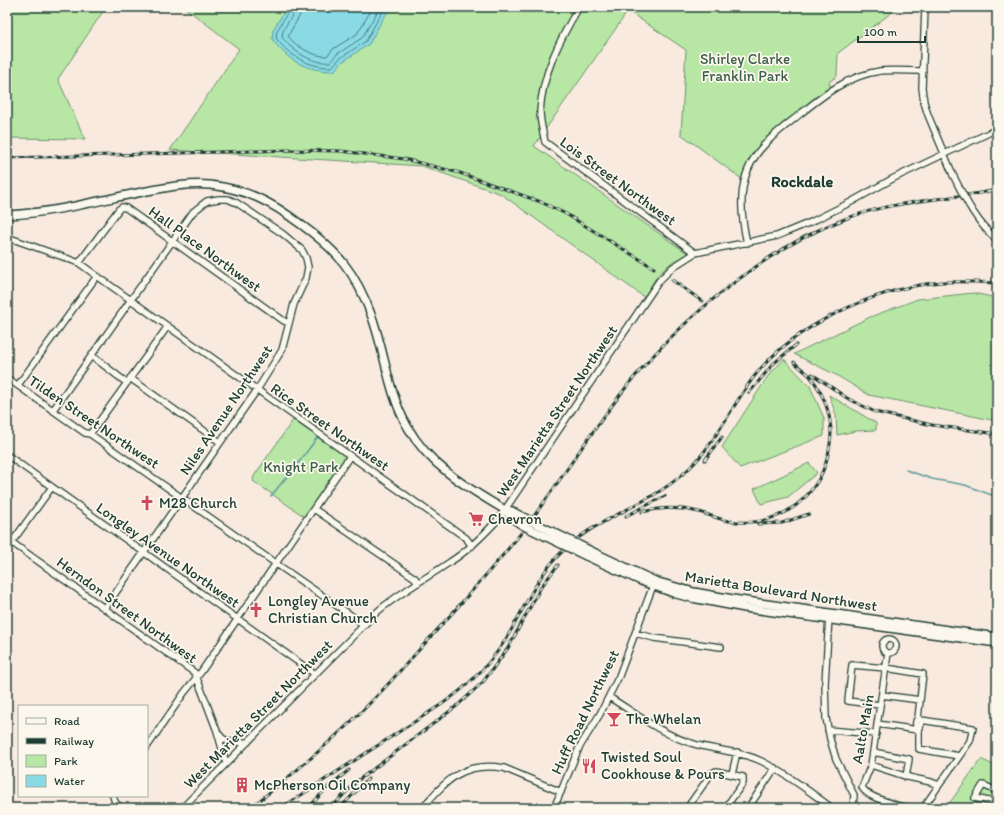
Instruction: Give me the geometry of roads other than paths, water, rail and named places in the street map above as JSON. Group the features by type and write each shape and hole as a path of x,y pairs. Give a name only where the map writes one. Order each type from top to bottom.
{"main road":[{"path":"7,215 55,210 130,194 187,185 209,185 231,188 252,195 271,204 321,239 333,250 355,278 373,319 396,403 407,426 422,448 433,461 452,477 506,510 512,511 522,525 676,594 722,604 829,616 891,628 997,643"},
{"name":"Marietta Boulevard Northwest","path":"829,616 997,637"}],"street":[{"name":"Lois Street Northwest","path":"579,7 565,31 545,78 540,113 545,142 695,253"},
{"path":"925,7 922,88 928,116 967,204 978,221 997,240"},
{"path":"746,243 741,213 742,187 752,162 768,141 823,95 846,81 880,72 896,70 923,71"},
{"name":"West Marietta Street Northwest","path":"182,808 363,625 388,603 452,562 485,534 506,510 659,281 673,267 695,253 777,236 811,222 894,178 997,129"},
{"name":"Niles Avenue Northwest","path":"53,410 197,208 207,201 228,199 237,203 283,234 302,250 308,267 306,278 294,304 282,350 257,390 105,608"},
{"name":"Hall Place Northwest","path":"78,263 119,209 122,207 126,208 278,317 289,323"},
{"name":"Rice Street Northwest","path":"7,237 78,263 466,538 472,546"},
{"path":"18,385 97,276"},
{"path":"90,434 168,326"},
{"path":"92,356 220,442"},
{"name":"Tilden Street Northwest","path":"7,378 85,433 90,434 182,497 363,625"},
{"name":"Longley Avenue Northwest","path":"7,455 315,674"},
{"path":"148,746 184,693 238,620 350,456"},
{"path":"12,542 52,487"},
{"path":"314,509 414,578 418,583"},
{"name":"Herndon Street Northwest","path":"7,539 195,673 217,731 226,763"},
{"name":"Huff Road Northwest","path":"554,808 578,748 600,714 619,676 654,583"},
{"path":"829,616 825,683 828,730 836,759 854,795 853,808"},
{"name":"Aalto Main","path":"889,639 891,628"},
{"path":"635,633 647,637 721,647"},
{"name":"Aalto Main","path":"888,653 892,652 896,646 895,642 889,639"},
{"name":"Aalto Main","path":"888,653 885,652 882,646 885,640 889,639"},
{"name":"Aalto Main","path":"888,653 871,765 862,788 863,791 870,795 899,807"},
{"path":"880,705 848,701 852,665 886,668 923,674 920,700 921,726 918,730 919,749 959,756"},
{"path":"882,695 920,700"},
{"path":"609,697 679,739 703,746 737,752 757,759 775,768 832,808"},
{"path":"920,719 973,728 970,741 922,808"},
{"path":"878,724 918,730"},
{"path":"828,730 876,734"},
{"path":"217,731 222,738 227,741 233,743 248,742"},
{"path":"732,774 737,752"},
{"path":"873,752 908,759 906,777"},
{"path":"871,765 906,777 932,782 939,785"},
{"path":"422,808 451,778 469,769 479,767 496,767 506,769 561,792"},
{"path":"748,808 775,768"},
{"path":"687,808 711,774 716,771 743,777 743,783 725,808"},
{"path":"997,791 983,785 974,798 997,803"},
{"path":"113,797 114,802 121,808"},
{"path":"988,802 988,808"},
{"path":"899,807 911,808"}],"water":[{"path":"287,7 391,7 369,44 342,62 334,71 324,71 306,67 291,59 272,39 273,30"}],"waterway":[{"path":"271,496 319,435"},
{"path":"906,470 932,479 965,485 997,497"}],"railway":[{"path":"7,158 289,150 341,151 404,159 460,173 541,202 566,214 654,268"},
{"path":"250,808 323,748 390,682 522,532 603,417 632,380 676,332 729,286 787,247 816,231 845,219 901,204 997,190"},
{"path":"672,280 702,301"},
{"path":"281,808 442,704 468,684 484,669 504,642 528,599 556,558 570,544 586,532 652,496 669,485 695,463 713,440 753,378 770,359 790,341 838,312 890,292 942,282 997,283"},
{"path":"749,393 773,364 796,345"},
{"path":"642,512 663,508 678,508 699,512 729,521 748,522 766,520 782,514 796,505 809,493 819,479 826,463 830,444 831,426 827,408 820,391 810,376 794,362"},
{"path":"812,374 847,398 875,412 932,425 997,434"},
{"path":"705,460 722,437"},
{"path":"626,516 665,496"},
{"path":"758,524 782,523 809,514"},
{"path":"331,808 356,782 458,705 483,682 508,648 541,587 558,565"},
{"path":"308,808 327,788 349,770"},
{"path":"340,808 368,779"}],"place":[{"name":"M28 Church","path":"147,503"},
{"name":"Chevron","path":"476,519"},
{"name":"Longley Avenue Christian Church","path":"256,610"},
{"name":"The Whelan","path":"614,719"},
{"name":"Twisted Soul Cookhouse & Pours","path":"589,766"},
{"name":"McPherson Oil Company","path":"242,785"}],"district":[{"name":"Rockdale","path":"802,181"}],"park label":[{"name":"Shirley Clarke Franklin Park","path":"745,68"},
{"name":"Knight Park","path":"301,467"}]}
